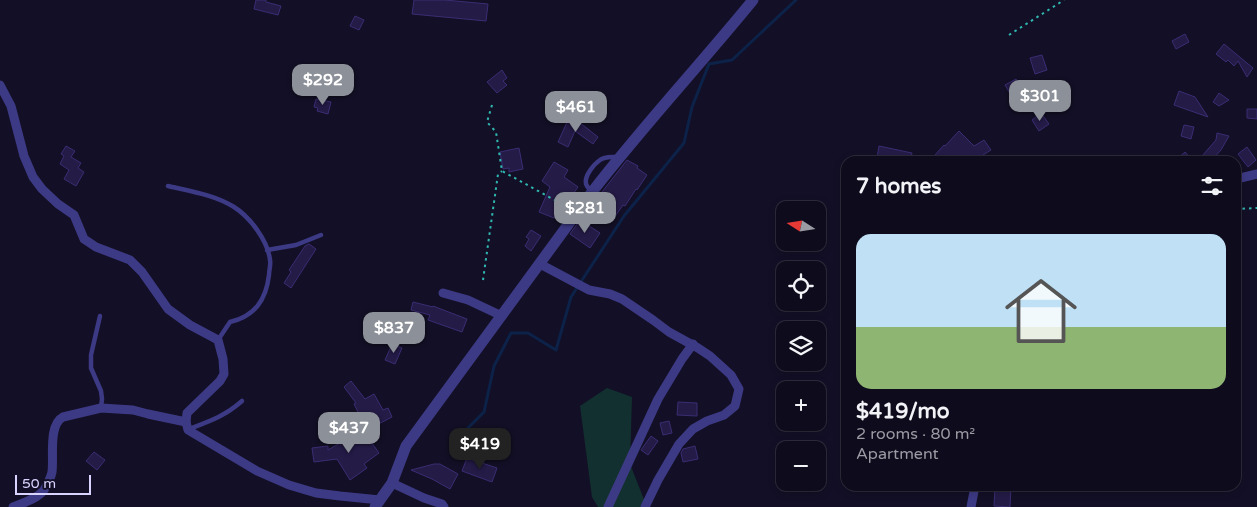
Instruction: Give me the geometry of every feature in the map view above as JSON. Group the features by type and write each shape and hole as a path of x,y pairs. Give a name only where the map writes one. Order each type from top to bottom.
{"street":[{"path":"13,507 35,497 43,491 48,483 52,474 53,435 58,419 102,408 133,410 187,426 257,471 289,485 378,504 392,483 406,446 577,212 619,157 753,0"},
{"path":"0,85 11,106 24,156 33,177 42,189 74,215 84,239 96,247 130,260 142,272 168,309 190,325 218,340 223,359 224,374 220,381 187,413 187,426"},
{"path":"1241,178 1257,174"},
{"path":"540,264 589,290 610,294 622,299 669,332 710,356 731,375 740,389 735,406 724,415 707,421 693,429 679,444 645,507"},
{"path":"443,293 468,300 502,316"},
{"path":"608,507 658,399 692,344"},
{"path":"392,483 442,504 444,507"},
{"path":"971,507 974,491"}],"lane":[{"path":"168,186 214,198 234,207 250,220 265,242 270,260 268,283 262,300 251,313 230,322 218,340"},
{"path":"267,250 296,244 321,235"},
{"path":"100,316 91,355 91,368 101,391 102,408"},
{"path":"187,426 219,418 242,401"}],"path":[{"path":"1009,35 1064,0"},
{"path":"492,104 487,122 496,132 502,171"},
{"path":"502,171 577,212"},
{"path":"483,280 498,174 502,171"},
{"path":"1241,209 1257,208"}],"green space":[{"path":"607,388 632,397 630,464 647,507 598,507 592,497 580,406"}],"building":[{"path":"256,0 266,0 266,2 281,6 278,15 254,9"},
{"path":"414,0 445,0 488,4 486,21 412,14"},
{"path":"355,16 364,20 359,30 350,26"},
{"path":"1185,34 1189,42 1176,49 1172,41"},
{"path":"1224,44 1253,68 1247,77 1238,61 1234,66 1228,60 1226,62 1216,54"},
{"path":"1042,55 1047,70 1035,74 1030,58"},
{"path":"502,70 507,78 503,81 507,85 497,93 487,82"},
{"path":"1016,79 1025,90 1012,97 1005,85"},
{"path":"1179,91 1195,97 1208,117 1174,105"},
{"path":"1219,93 1229,100 1219,106 1213,102"},
{"path":"1060,97 1067,104 1060,111 1053,104"},
{"path":"316,99 331,102 328,114 317,111 318,108 314,107"},
{"path":"1247,109 1257,109 1257,119 1247,118"},
{"path":"1041,113 1049,124 1039,131 1032,120"},
{"path":"569,118 579,122 598,137 593,144 575,131 568,147 558,142"},
{"path":"1184,125 1194,127 1191,139 1181,136"},
{"path":"959,131 974,146 984,140 991,150 983,155 984,156 935,155"},
{"path":"1217,133 1229,136 1216,156 1202,156 1216,140"},
{"path":"66,146 75,151 71,157 81,163 78,168 84,172 76,186 64,179 69,170 60,164 64,156 61,154"},
{"path":"879,146 912,153 911,156 877,156"},
{"path":"1247,147 1256,160 1248,167 1238,154"},
{"path":"519,148 523,169 509,172 509,168 503,169 500,152"},
{"path":"1185,152 1189,156 1181,156"},
{"path":"627,160 638,166 637,168 647,175 612,221 591,206"},
{"path":"554,162 568,170 564,177 578,187 569,200 564,196 554,218 539,212 550,187 542,181"},
{"path":"580,220 600,233 590,248 570,234"},
{"path":"531,230 541,236 531,251 525,246 529,239 526,237"},
{"path":"309,244 316,249 291,288 284,283 291,272 289,270 305,246"},
{"path":"413,302 433,306 467,319 462,332 428,320 430,315 411,310"},
{"path":"392,344 402,348 395,364 385,360"},
{"path":"351,381 365,399 374,394 383,410 388,408 392,417 367,430 354,404 356,403 344,387"},
{"path":"678,402 697,403 697,416 677,415"},
{"path":"669,421 672,433 663,435 660,423"},
{"path":"364,432 379,453 364,464 367,468 350,480 337,459 314,462 312,448 328,446 328,450 352,436 354,439"},
{"path":"651,436 658,441 648,455 641,450"},
{"path":"695,446 698,459 683,462 681,453 683,449"},
{"path":"94,452 105,460 97,470 86,461"},
{"path":"467,458 497,468 492,482 462,471"},
{"path":"440,464 458,474 450,489 411,470"},
{"path":"995,491 1011,491 1010,507 994,506"}],"waterway":[{"path":"462,434 484,412 494,366 511,333 528,333 556,350 571,297 624,216 684,143 692,107 709,64 732,60 796,0"}]}
